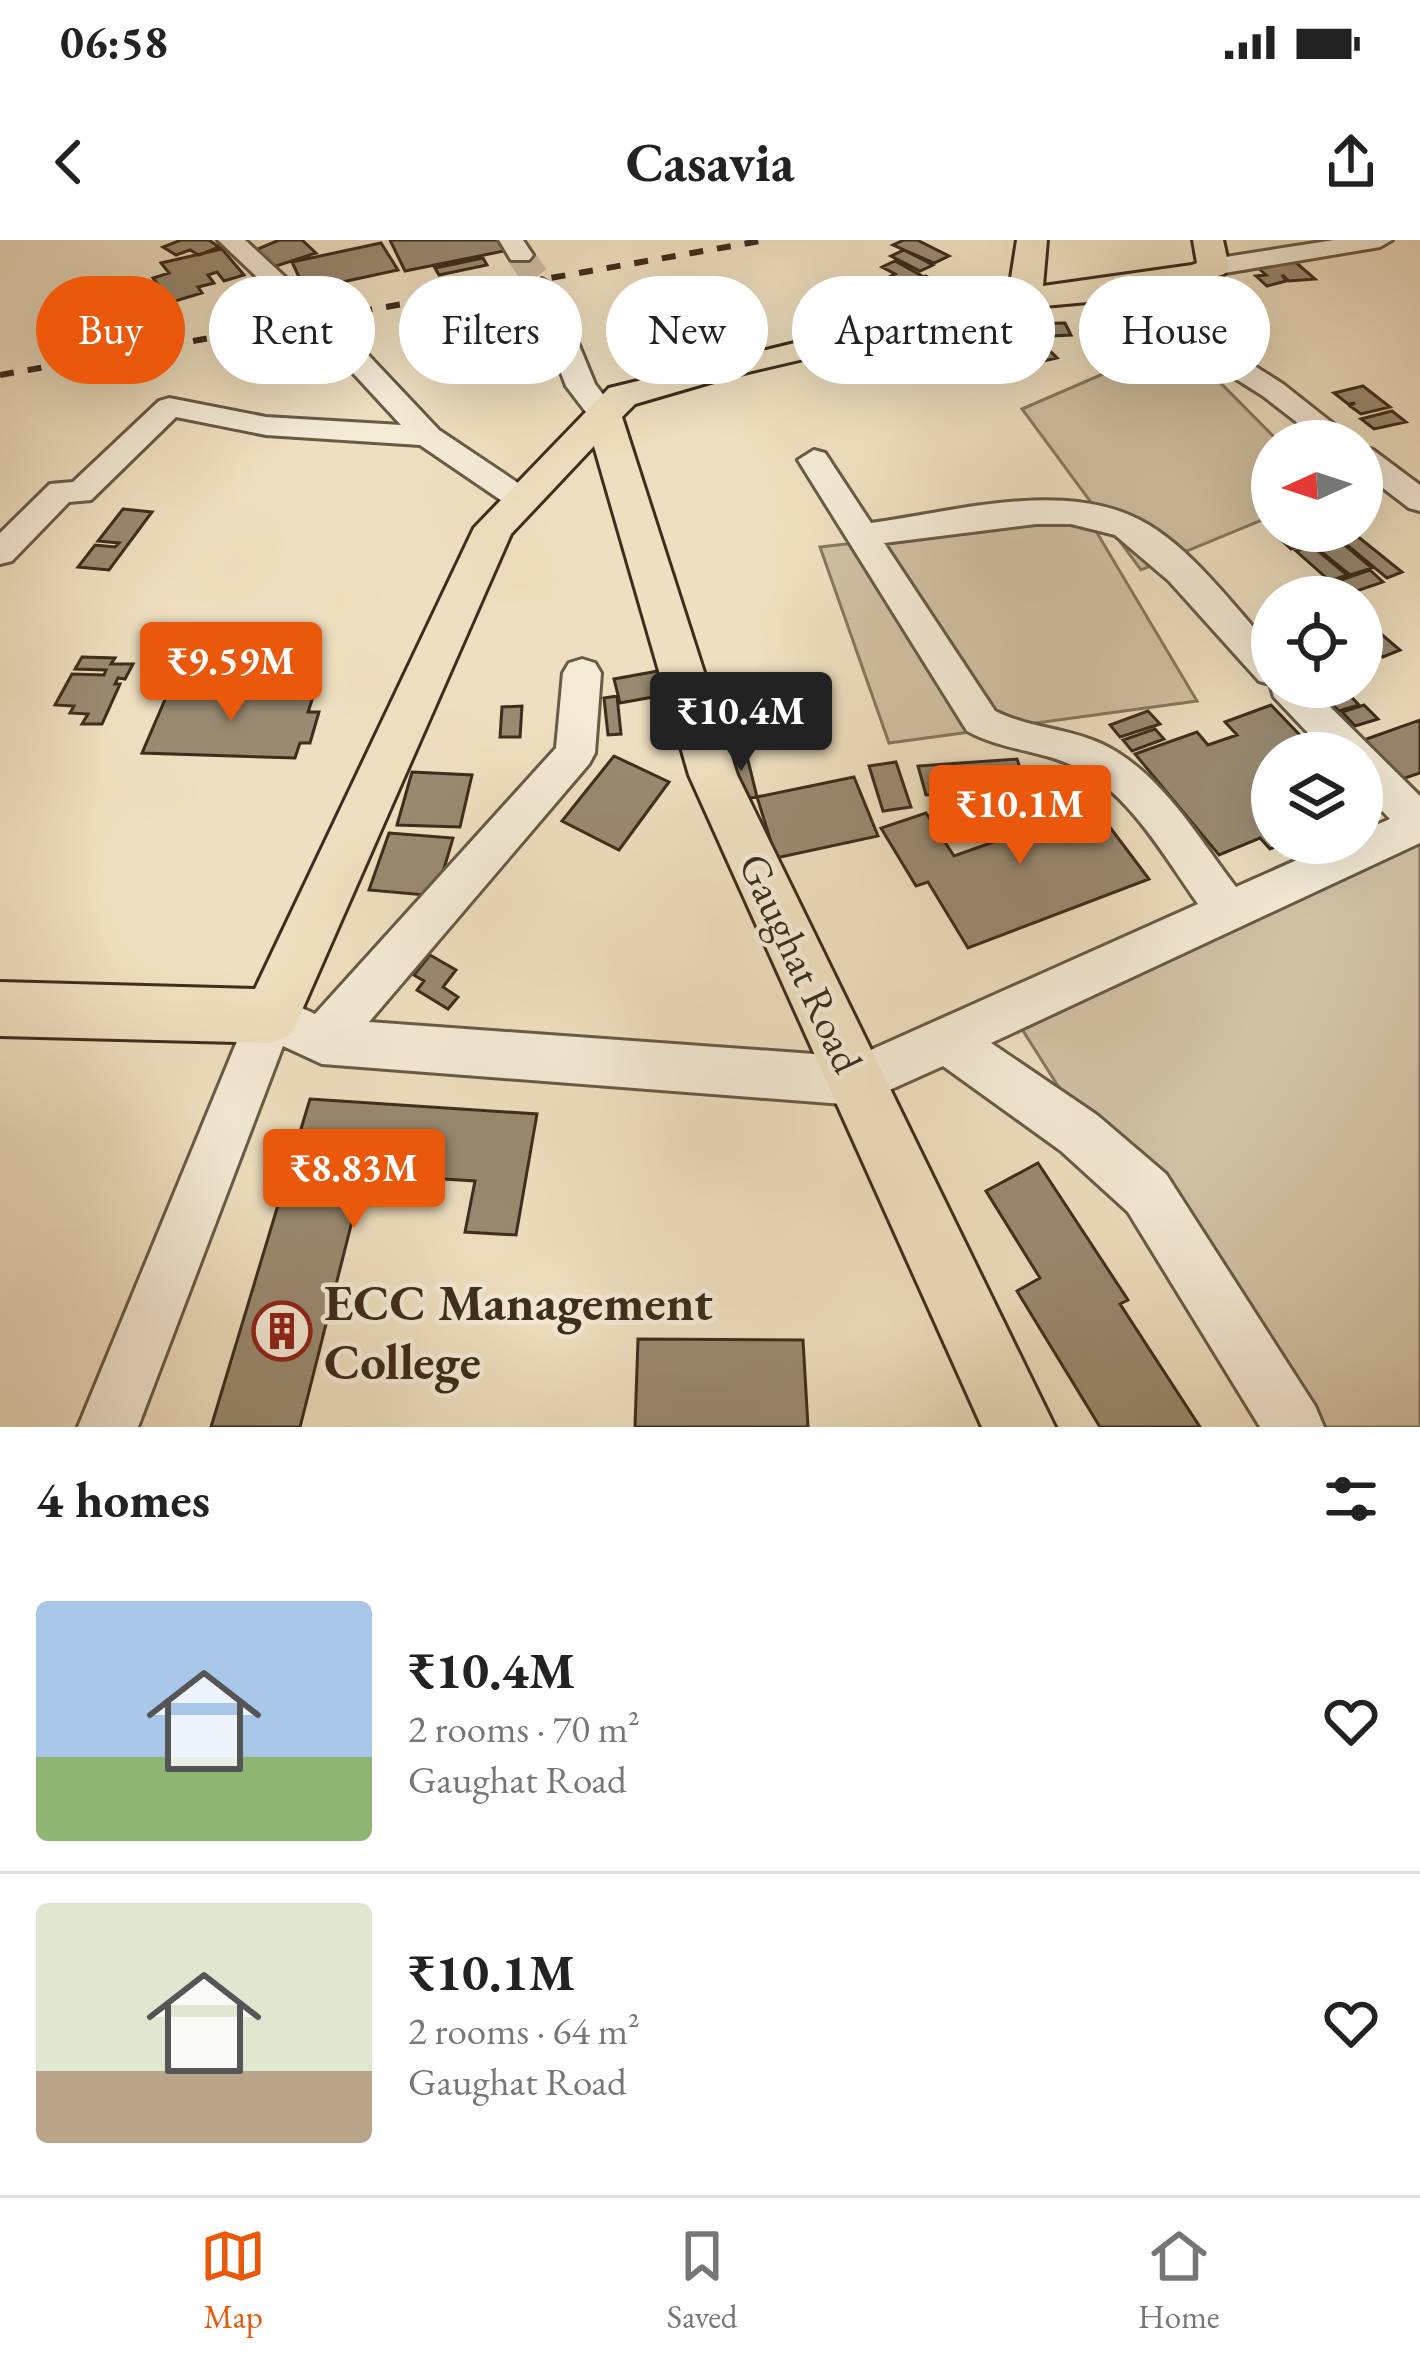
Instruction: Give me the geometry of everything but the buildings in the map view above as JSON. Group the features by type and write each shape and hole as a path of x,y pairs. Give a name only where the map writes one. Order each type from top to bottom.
{"main road":[{"path":"1030,276 1032,240"},
{"path":"1164,276 1210,254"},
{"path":"0,1009 272,1016 432,655 494,528 622,396 792,352"},
{"name":"Gaughat Road","path":"603,414 713,775 1019,1427"}],"street":[{"path":"230,240 270,276"},
{"path":"1210,254 1380,240"},
{"path":"375,379 428,436 519,498"},
{"path":"580,384 603,414"},
{"path":"1263,384 1312,420"},
{"path":"0,553 62,491 80,493 169,406 266,426 428,436"},
{"path":"814,460 981,722 1011,738 1086,754 1124,777 1228,911"},
{"path":"1383,474 1420,501"},
{"path":"862,535 1056,512 1093,513 1130,529 1251,650"},
{"path":"322,1041 575,753 581,673"},
{"path":"1308,708 1331,732"},
{"path":"108,1427 272,1016 322,1041 856,1081 1420,824 1383,786"},
{"path":"946,1039 1079,1133 1147,1193 1294,1427"}],"shaded area":[{"path":"1080,384 1222,384 1257,420 1251,420 1251,525 1141,570 1022,409"},
{"path":"1087,516 1197,701 889,743 820,547"},
{"path":"1420,842 1420,1427 1274,1427 1013,1015 1368,864 1383,864 1383,858"}],"tunnel":[{"path":"520,255 534,276"}],"railway":[{"path":"0,375 766,240"}],"place":[{"name":"ECC Management College","path":"282,1331"}]}
